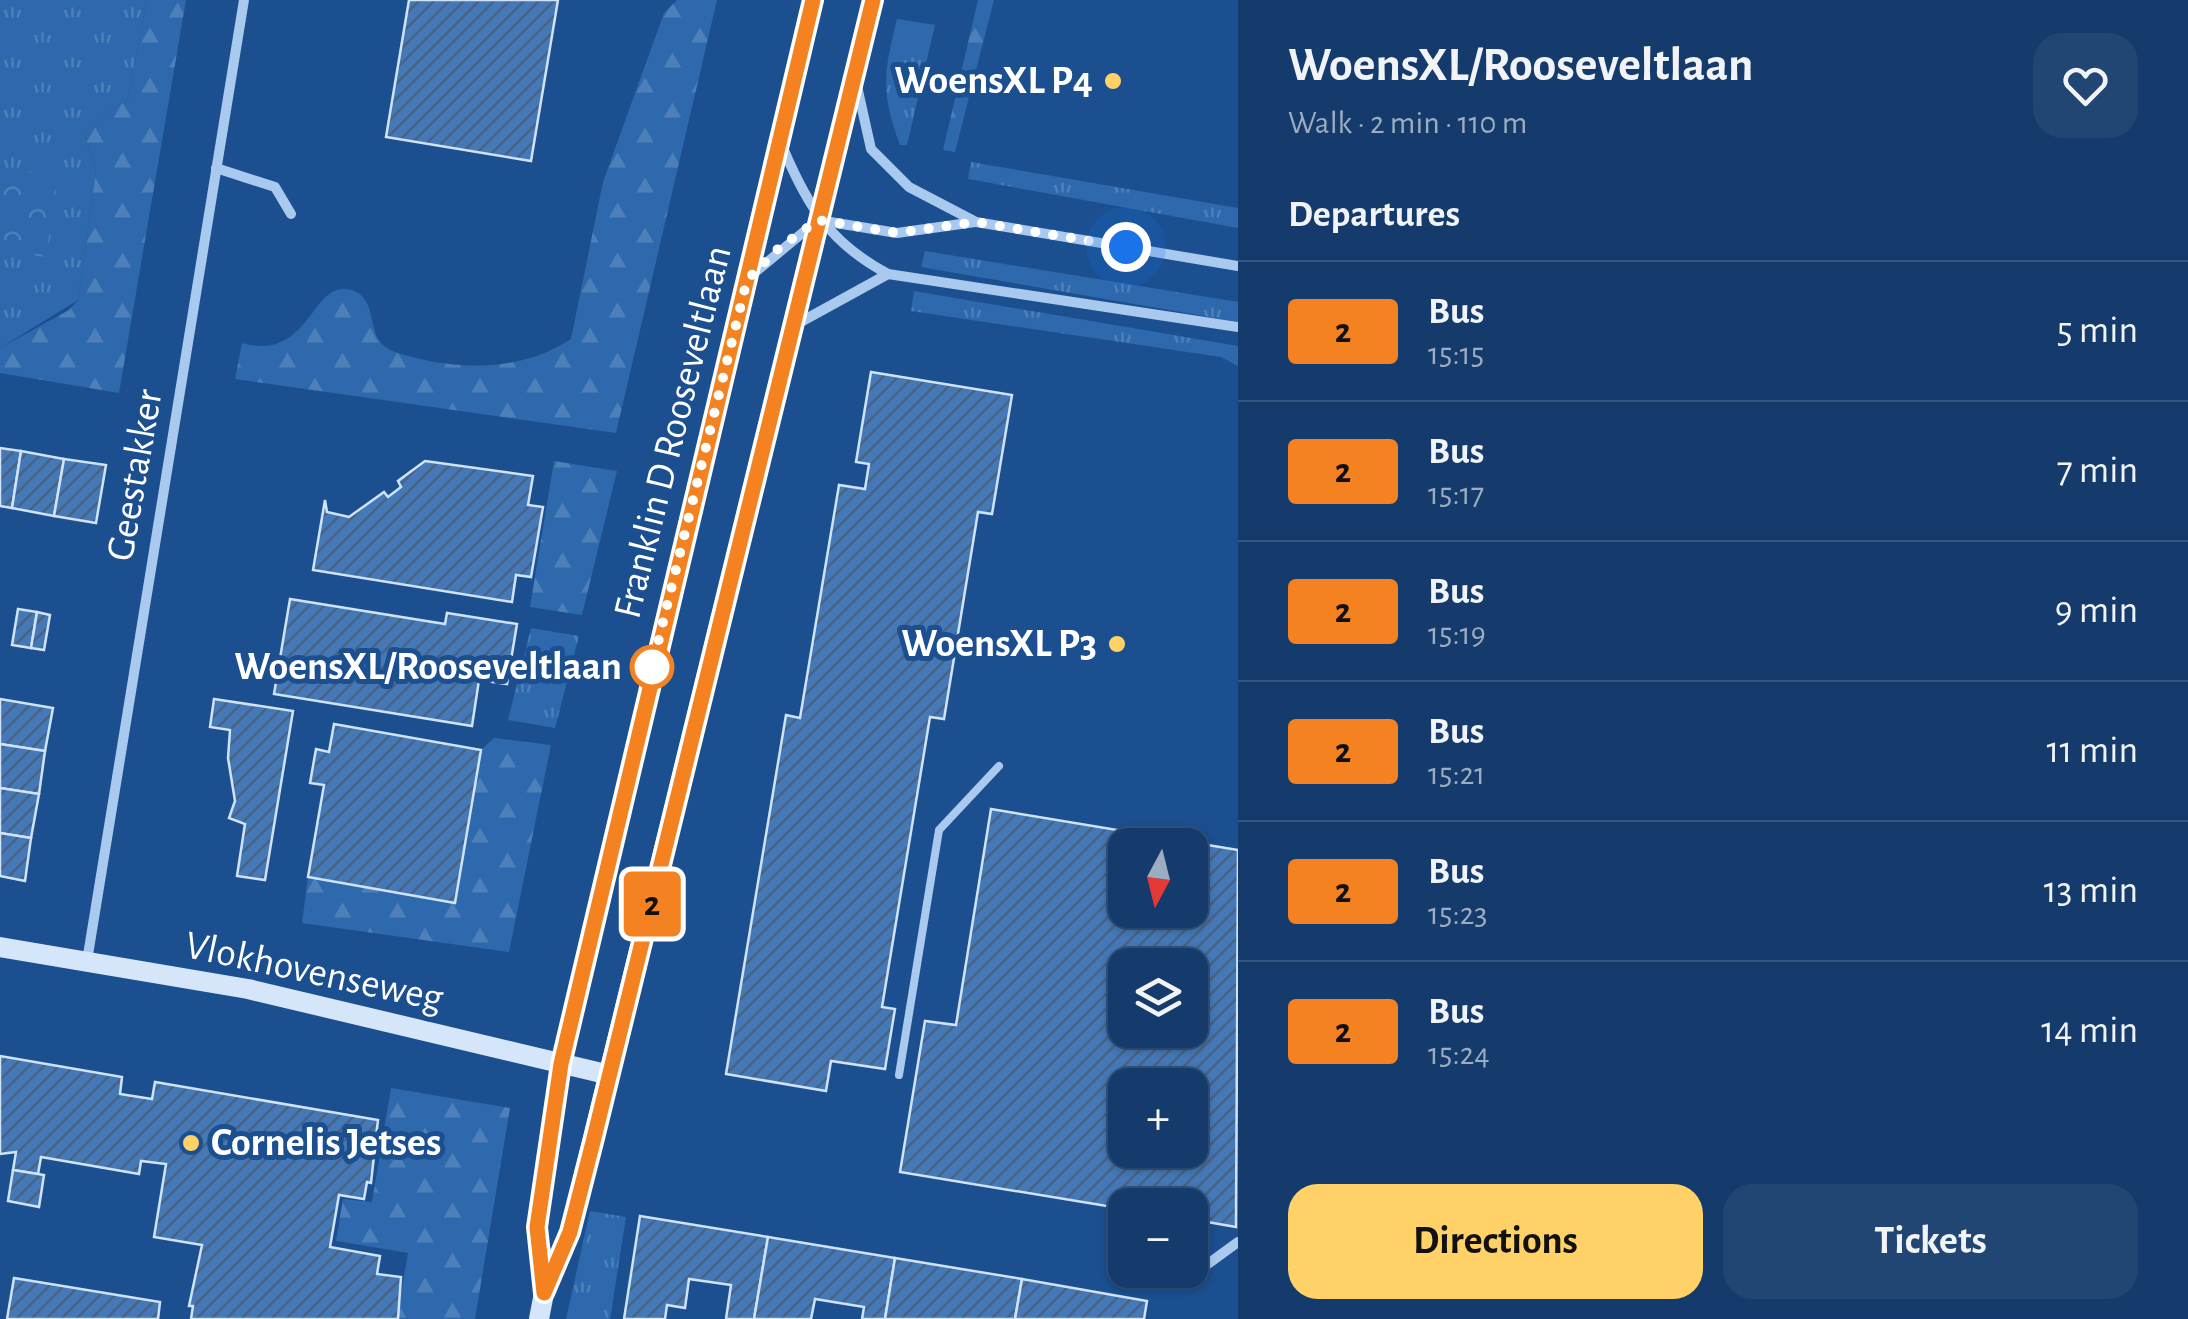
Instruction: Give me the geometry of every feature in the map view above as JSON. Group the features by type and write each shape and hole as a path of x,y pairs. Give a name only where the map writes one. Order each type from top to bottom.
{"main road":[{"name":"Franklin D Rooseveltlaan","path":"544,1293 537,1227 561,1064 813,0"},
{"name":"Franklin D Rooseveltlaan","path":"539,1319 544,1293 570,1232 610,1075 874,0"},
{"name":"Vlokhovenseweg","path":"0,947 248,990 610,1075"}],"street":[{"name":"Geestakker","path":"87,961 244,0"},
{"path":"854,76 872,149 909,187 976,222"},
{"path":"780,142 818,220 859,258 888,274 1238,327"},
{"path":"216,168 276,187 292,214"},
{"path":"747,280 779,248 818,220 897,233 976,222 1238,266"},
{"path":"792,327 888,274"},
{"path":"1208,1263 1238,1242"}],"lane":[{"path":"898,1075 939,830 999,766"}],"green space":[{"path":"0,0 147,0 128,98 84,133 96,171 78,300 0,348"},
{"path":"147,0 186,0 119,393 0,373 0,348 69,310 78,300 96,171 84,133 128,98"},
{"path":"677,0 717,0 616,433 235,379 242,343 265,346 283,341 297,331 328,295 340,289 354,291 366,301 377,337 384,346 416,358 455,365 496,365 535,356 571,339 603,182 664,13"},
{"path":"978,0 994,0 955,152 943,150"},
{"path":"897,19 935,25 907,145 900,145 887,96 887,68"},
{"path":"971,162 1238,208 1238,228 968,179"},
{"path":"0,167 58,176 46,257 0,250"},
{"path":"925,251 1238,302 1238,322 921,267"},
{"path":"914,291 1238,346 1238,366 1221,357 911,311"},
{"path":"554,461 617,471 582,615 530,607"},
{"path":"531,628 579,636 555,728 508,720"},
{"path":"494,738 551,745 509,952 302,923 308,877 455,903 481,750"},
{"path":"391,1088 510,1108 475,1319 397,1319 408,1253 336,1241 343,1199 372,1202"},
{"path":"590,1211 626,1217 610,1319 566,1319"}],"building":[{"path":"409,0 558,0 531,161 386,137"},
{"path":"871,372 1012,395 992,514 978,512 944,719 930,717 882,1007 895,1009 885,1069 831,1061 826,1091 726,1074 786,715 800,718 839,485 865,489 869,464 856,462"},
{"path":"0,448 21,451 12,508 0,506"},
{"path":"21,451 64,459 54,516 12,508"},
{"path":"64,459 106,465 96,523 54,516"},
{"path":"425,461 533,476 528,505 543,507 531,577 516,575 512,602 313,570 325,500 327,512 349,517 384,492 388,497 401,487 398,481"},
{"path":"290,599 445,624 447,613 517,624 507,684 479,680 472,726 274,694"},
{"path":"18,609 37,612 31,648 12,645"},
{"path":"37,612 50,615 44,650 31,648"},
{"path":"0,699 53,708 45,751 0,744"},
{"path":"214,699 293,711 265,880 237,876 245,824 229,818 235,801 228,758 230,730 210,727"},
{"path":"334,724 481,750 455,903 308,877 324,785 310,783 316,749 329,752"},
{"path":"0,744 45,751 39,794 0,788"},
{"path":"0,788 39,794 31,838 0,833"},
{"path":"991,809 1108,828 1108,928 1208,928 1208,845 1238,850 1236,1227 1208,1222 1208,1188 1108,1188 1108,1206 900,1172 925,1021 956,1025"},
{"path":"0,833 31,838 25,881 0,876"},
{"path":"0,1056 122,1077 120,1094 152,1099 155,1082 378,1120 371,1183 367,1182 364,1199 339,1195 330,1247 380,1256 377,1274 401,1277 398,1319 191,1319 193,1306 189,1306 202,1245 154,1237 166,1164 141,1161 139,1174 41,1157 38,1174 13,1170 16,1152 0,1154"},
{"path":"13,1170 44,1175 39,1207 8,1201"},
{"path":"640,1216 768,1237 754,1319 726,1319 731,1285 689,1279 685,1308 667,1305 665,1319 624,1319"},
{"path":"768,1237 895,1258 885,1319 862,1319 864,1307 815,1299 811,1319 754,1319"},
{"path":"895,1258 1022,1279 1015,1319 885,1319"},
{"path":"14,1278 160,1302 158,1319 7,1319"},
{"path":"1022,1279 1147,1301 1144,1319 1015,1319"}],"bus line":[{"name":"2","path":"813,0 561,1064 537,1227 544,1293 570,1232 594,1138 873,0"}],"place":[{"name":"WoensXL P4","path":"1113,81"},
{"name":"WoensXL P3","path":"1117,644"},
{"name":"WoensXL/Rooseveltlaan","path":"652,667"},
{"name":"Cornelis Jetses","path":"191,1143"}],"route":[{"path":"652,667 651,671 747,280 779,248 818,220 897,233 976,222 1126,247"}]}
